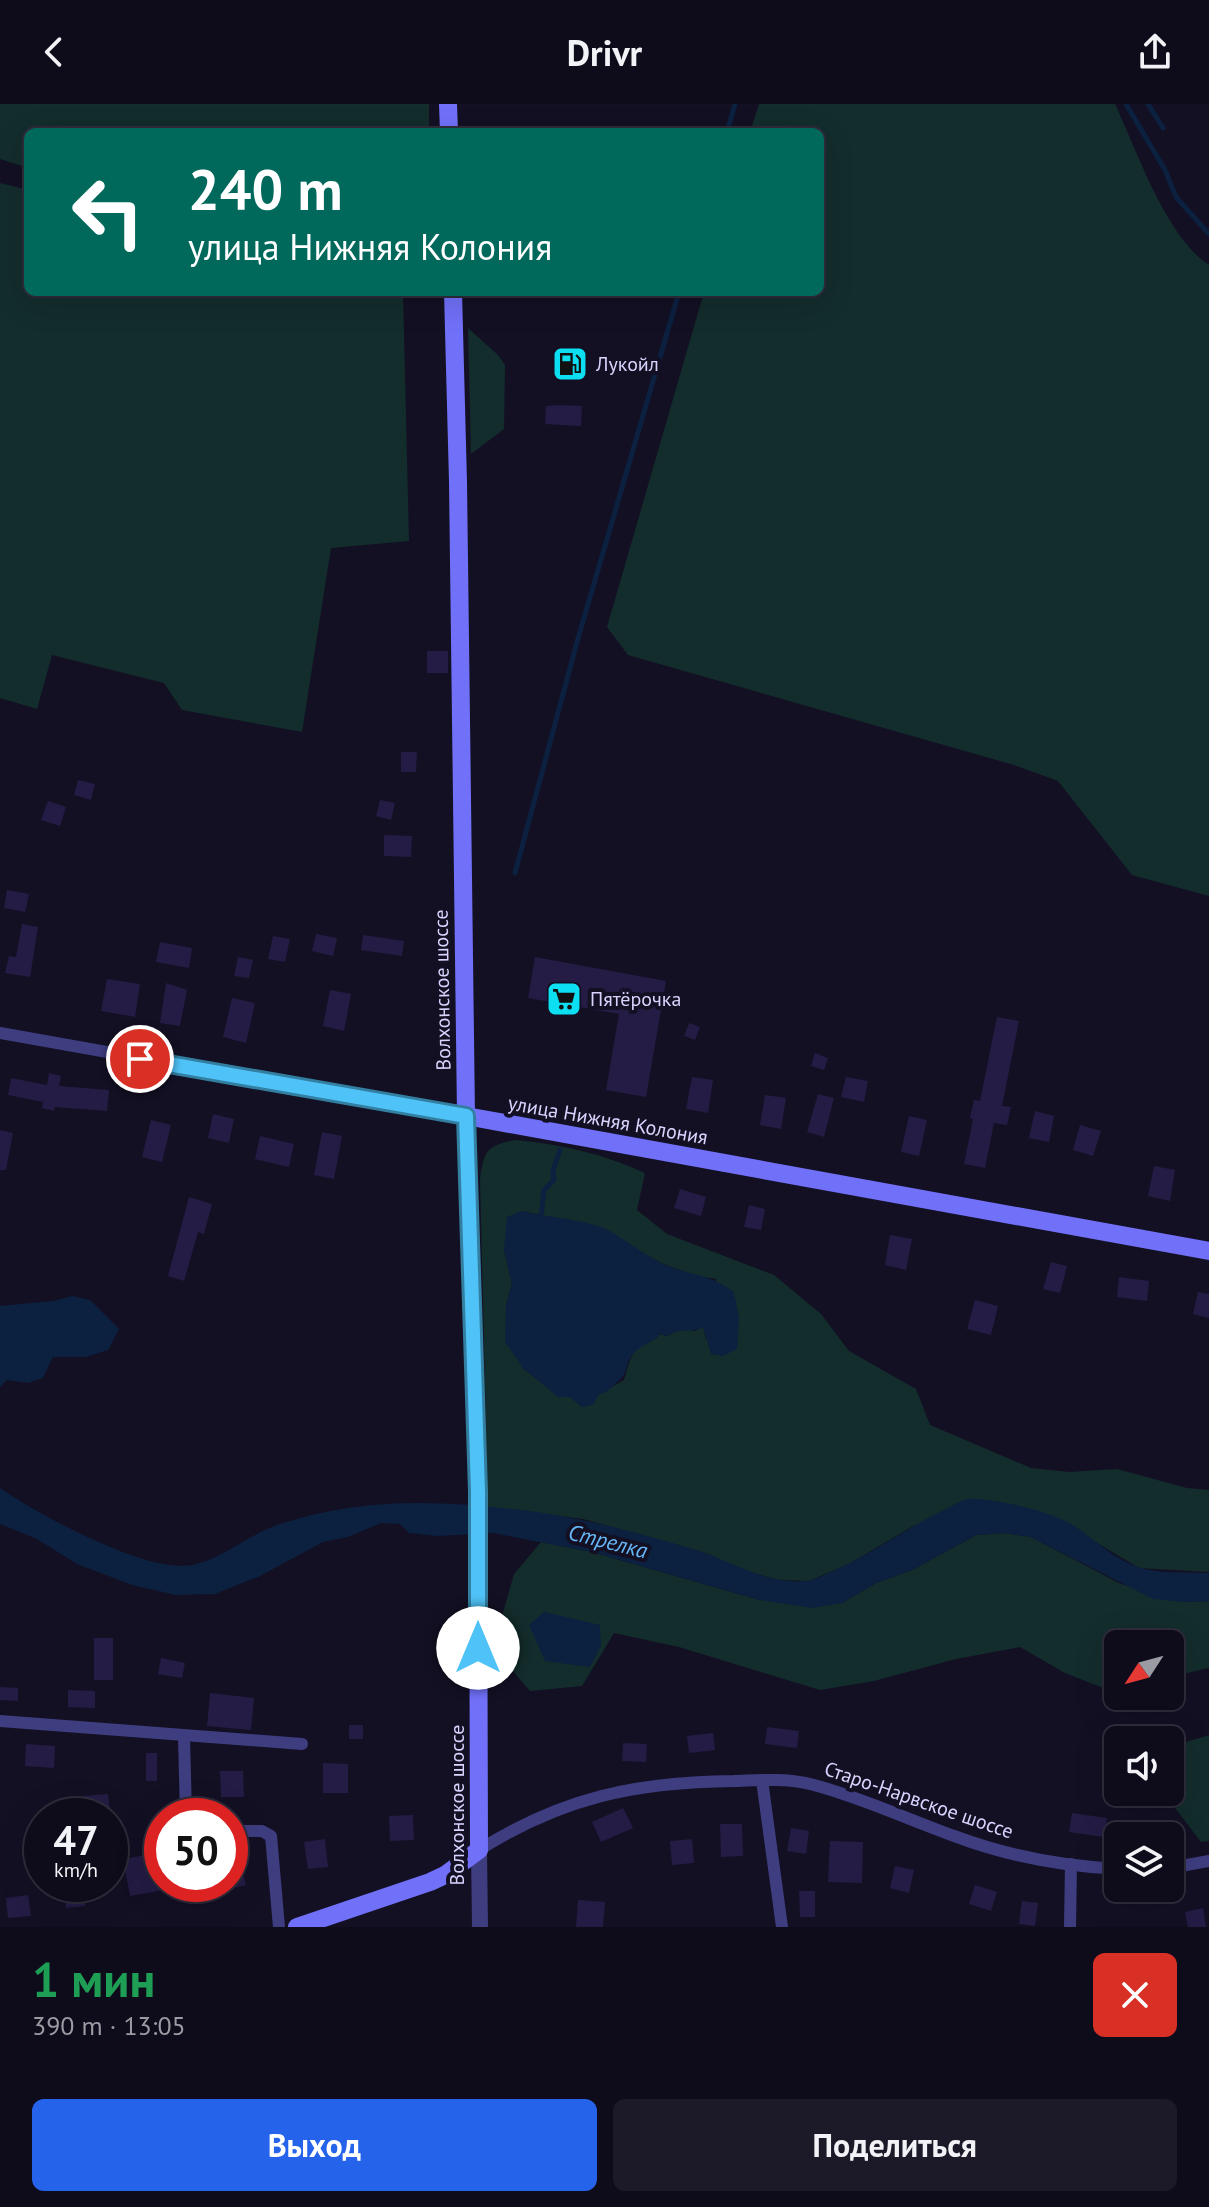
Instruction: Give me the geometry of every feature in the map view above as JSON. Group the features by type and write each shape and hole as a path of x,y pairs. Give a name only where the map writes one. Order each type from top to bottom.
{"main road":[{"path":"448,104 449,128"},
{"name":"Волхонское шоссе","path":"453,296 466,1116 478,1491 479,1850"},
{"name":"улица Нижняя Колония","path":"466,1116 1209,1251"},
{"path":"297,1927 430,1882 479,1850"}],"street":[{"name":"улица Нижняя Колония","path":"0,1033 466,1116"},
{"path":"0,1721 302,1744"},
{"path":"184,1737 186,1798"},
{"name":"Старо-Нарвское шоссе","path":"479,1850 547,1814 597,1796 673,1783 762,1780 809,1784 994,1849 1104,1868"},
{"path":"762,1780 782,1927"},
{"path":"248,1831 262,1831 271,1836 279,1927"},
{"name":"Волхонское шоссе","path":"479,1850 480,1927"},
{"path":"1184,1865 1209,1861"},
{"path":"1070,1927 1071,1864"}],"green space":[{"path":"0,104 429,104 429,128 24,128 24,167 0,159"},
{"path":"759,104 1115,104 1166,214 1179,235 1209,265 1209,896 1132,875 1058,781 1014,765 628,655 607,627 703,296 824,296 824,128 751,128"},
{"path":"0,183 24,189 24,296 403,296 409,541 331,548 302,732 182,710 164,683 52,655 37,709 0,698"},
{"path":"468,328 505,365 504,429 471,454"},
{"path":"515,1140 566,1147 614,1160 645,1173 637,1210 667,1234 774,1275 821,1314 849,1351 916,1389 930,1425 1031,1468 1069,1472 1117,1469 1187,1488 1209,1490 1209,1572 1139,1568 1072,1525 915,1525 849,1564 809,1581 779,1580 745,1571 705,1553 583,1519 488,1507 480,1179 485,1155 493,1147","holes":["522,1211 603,1228 640,1253 666,1265 716,1279 706,1340 703,1326 695,1331 683,1328 667,1336 660,1334 635,1351 624,1380 599,1394 558,1396 523,1368 506,1306 512,1283 504,1250"]},
{"path":"1005,1533 1031,1537 1121,1584 1183,1602 1209,1601 1209,1668 1184,1674 1184,1630 1104,1630 1104,1688 1065,1673 1020,1647 956,1659 874,1681 820,1690 679,1647 614,1633 582,1686 530,1691 504,1661 502,1616 514,1574 541,1542 592,1552 760,1600 842,1603 876,1583 912,1570 976,1535"},
{"path":"1209,1735 1209,1841 1201,1842 1174,1806 1184,1806 1184,1743"}],"water":[{"path":"522,1211 601,1227 665,1265 725,1286 734,1292 739,1319 737,1349 723,1356 711,1354 703,1327 667,1336 660,1334 634,1353 623,1376 599,1394 593,1405 582,1407 570,1397 558,1397 523,1368 505,1342 506,1306 512,1283 504,1250 507,1217"},
{"path":"72,1296 90,1300 119,1329 108,1350 86,1357 53,1357 43,1378 28,1383 7,1380 0,1387 0,1306"},
{"name":"Стрелка","path":"0,1488 88,1538 163,1564 183,1566 207,1561 277,1525 307,1516 365,1506 423,1503 513,1509 585,1521 702,1552 766,1577 793,1581 813,1580 846,1565 962,1501 997,1501 1064,1520 1112,1554 1138,1567 1163,1572 1209,1573 1209,1601 1153,1599 1031,1537 1005,1533 976,1535 912,1570 876,1583 842,1603 812,1608 760,1600 592,1552 493,1533 438,1536 409,1533 400,1524 381,1523 348,1537 323,1542 260,1576 215,1594 176,1595 132,1585 77,1564 37,1539 0,1524"},
{"path":"544,1612 600,1625 601,1646 590,1667 545,1661 529,1625"}],"building":[{"name":"Лукойл","path":"558,350 584,352 582,378 556,377"},
{"path":"546,406 582,406 581,426 545,424"},
{"path":"427,651 448,651 448,673 427,673"},
{"path":"401,752 417,752 416,772 401,772"},
{"path":"78,780 95,784 91,800 74,795"},
{"path":"380,800 395,803 391,820 376,816"},
{"path":"48,801 66,807 60,826 41,820"},
{"path":"384,835 412,836 411,857 384,856"},
{"path":"7,890 29,894 25,912 4,908"},
{"path":"22,924 38,927 30,977 5,973 9,956 16,957"},
{"path":"316,934 337,938 333,956 312,951"},
{"path":"363,935 404,941 402,956 361,950"},
{"path":"273,936 290,939 285,962 268,959"},
{"path":"160,942 192,948 189,968 156,962"},
{"path":"238,957 253,960 249,978 234,976"},
{"path":"535,957 666,981 646,1097 606,1090 619,1014 528,998"},
{"path":"107,979 140,984 135,1017 101,1011"},
{"path":"166,983 187,990 180,1026 160,1023"},
{"path":"330,990 351,994 344,1031 323,1026"},
{"path":"232,998 255,1003 246,1043 223,1037"},
{"path":"997,1017 1019,1021 1002,1106 1011,1107 1007,1125 994,1123 985,1168 964,1164 974,1100 980,1101"},
{"path":"689,1023 700,1027 695,1040 684,1036"},
{"path":"815,1053 828,1058 824,1070 811,1066"},
{"path":"49,1073 61,1076 59,1086 109,1090 107,1111 55,1107 54,1111 42,1108 43,1102 8,1095 11,1078 47,1085"},
{"path":"692,1077 713,1080 708,1113 686,1109"},
{"path":"846,1077 868,1081 864,1102 841,1097"},
{"path":"818,1094 834,1098 824,1137 807,1132"},
{"path":"765,1095 786,1098 781,1129 760,1125"},
{"path":"1035,1111 1054,1116 1049,1142 1029,1138"},
{"path":"213,1114 234,1119 229,1143 208,1138"},
{"path":"909,1116 927,1120 919,1156 901,1152"},
{"path":"151,1120 171,1125 162,1162 142,1157"},
{"path":"1080,1125 1101,1131 1093,1156 1073,1150"},
{"path":"0,1130 13,1133 6,1170 0,1170"},
{"path":"322,1132 342,1136 334,1179 314,1175"},
{"path":"260,1136 294,1144 289,1167 255,1159"},
{"path":"1154,1166 1175,1170 1170,1201 1148,1196"},
{"path":"680,1189 706,1197 701,1216 674,1208"},
{"path":"189,1197 212,1204 204,1234 198,1232 184,1281 168,1276"},
{"path":"749,1205 765,1209 761,1230 744,1227"},
{"path":"890,1235 912,1239 906,1270 885,1265"},
{"path":"1051,1262 1067,1266 1060,1293 1043,1289"},
{"path":"1119,1277 1149,1281 1147,1301 1117,1297"},
{"path":"1198,1292 1209,1294 1209,1318 1193,1314"},
{"path":"975,1300 998,1306 991,1335 967,1329"},
{"path":"94,1638 113,1638 113,1680 94,1680"},
{"path":"161,1658 185,1663 182,1678 158,1674"},
{"path":"0,1687 18,1688 18,1701 0,1700"},
{"path":"68,1690 95,1691 95,1708 68,1707"},
{"path":"210,1693 254,1698 251,1730 207,1726"},
{"path":"349,1725 363,1725 363,1739 349,1739"},
{"path":"767,1727 799,1731 797,1748 765,1744"},
{"path":"713,1733 715,1750 689,1753 687,1736"},
{"path":"623,1743 647,1744 646,1762 622,1761"},
{"path":"26,1744 55,1746 54,1768 25,1766"},
{"path":"146,1753 157,1753 157,1781 146,1781"},
{"path":"323,1763 348,1764 348,1793 323,1793"},
{"path":"220,1771 243,1771 244,1797 221,1797"},
{"path":"108,1794 108,1798 83,1798"},
{"path":"623,1808 633,1828 601,1842 592,1822"},
{"path":"1072,1813 1107,1818 1104,1837 1069,1832"},
{"path":"413,1815 414,1840 390,1841 389,1816"},
{"path":"720,1824 742,1824 743,1856 721,1857"},
{"path":"791,1828 809,1831 806,1854 787,1851"},
{"path":"325,1839 328,1867 308,1869 304,1842"},
{"path":"692,1839 694,1863 672,1865 670,1841"},
{"path":"830,1841 863,1842 862,1883 828,1882"},
{"path":"144,1855 144,1894 130,1896 128,1858"},
{"path":"895,1866 914,1870 909,1893 890,1888"},
{"path":"975,1885 997,1892 991,1911 969,1904"},
{"path":"799,1891 815,1891 815,1917 800,1917"},
{"path":"24,1896 24,1902 29,1902 31,1916 8,1918 6,1898"},
{"path":"578,1900 605,1902 603,1927 576,1927"},
{"path":"1022,1901 1038,1903 1035,1926 1019,1924"},
{"path":"65,1902 84,1902 85,1906 66,1908"},
{"path":"1203,1908 1206,1927 1188,1927 1185,1912"}],"waterway":[{"path":"728,128 735,104"},
{"path":"1126,104 1165,170 1176,197 1209,234"},
{"path":"1148,104 1163,128"},
{"path":"515,873 577,642 678,296"},
{"path":"541,1216 544,1190 554,1180 553,1170 560,1150"}],"place":[{"name":"Лукойл","path":"570,364"},
{"name":"Пятёрочка","path":"564,999"}],"route":[{"path":"140,1059 466,1116 478,1491 478,1648"}]}
